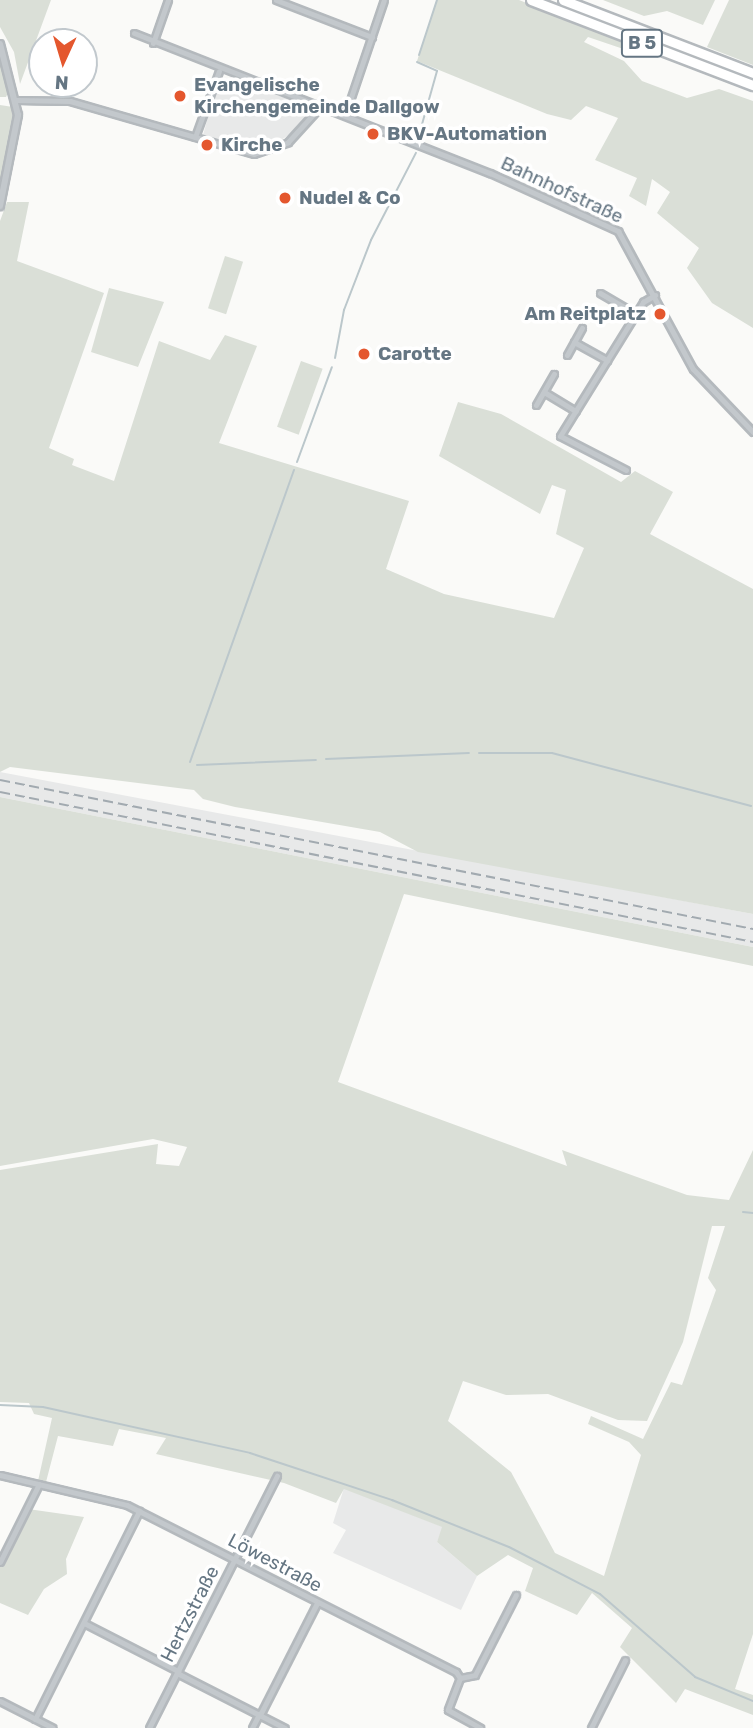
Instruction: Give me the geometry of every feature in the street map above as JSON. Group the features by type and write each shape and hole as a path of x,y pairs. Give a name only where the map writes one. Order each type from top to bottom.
{"highway":[{"name":"B 5","path":"531,0 753,85"},
{"name":"B 5","path":"563,0 753,73"}],"street":[{"path":"153,43 168,0"},
{"path":"276,0 372,37"},
{"path":"345,115 384,0"},
{"name":"Bahnhofstraße","path":"134,33 219,71 318,108 345,115 613,229 628,242 693,369 753,432"},
{"path":"0,44 17,100 15,155 0,206"},
{"path":"195,137 219,71"},
{"path":"17,100 70,101 265,154 307,126 318,108"},
{"path":"600,293 636,314"},
{"path":"626,470 561,440 636,314 655,295"},
{"path":"567,355 582,328"},
{"path":"574,343 607,360"},
{"path":"536,405 554,374"},
{"path":"544,392 576,411"},
{"name":"Löwestraße","path":"0,1475 139,1511 460,1678"},
{"name":"Hertzstraße","path":"149,1728 277,1476"},
{"path":"0,1562 39,1484"},
{"path":"36,1719 139,1511"},
{"path":"480,1728 448,1710 460,1678 475,1675 516,1595"},
{"path":"251,1728 317,1603"},
{"path":"83,1623 285,1728"},
{"path":"591,1728 625,1660"},
{"path":"0,1701 53,1728"}],"shaded area":[{"path":"0,0 51,0 41,28 28,28 28,62 20,84 14,52 0,27"},
{"path":"437,0 519,0 645,50 647,57 588,37 584,42 624,61 642,81 687,98 719,89 753,101 753,328 712,303 687,268 699,248 657,213 670,192 652,179 646,206 629,196 637,178 595,160 618,118 586,106 571,120 547,114 417,61"},
{"path":"603,0 715,0 703,25 667,11 644,16"},
{"path":"729,0 753,0 753,65 707,47"},
{"path":"0,57 10,89 6,97 0,97"},
{"path":"231,77 303,105 312,111 306,123 265,151 203,135 218,82"},
{"path":"0,105 13,107 11,158 0,198"},
{"path":"7,202 29,202 17,261 104,293 49,448 74,459 72,465 114,481 159,341 210,360 225,335 257,346 219,443 409,501 386,569 444,594 554,618 584,548 556,534 566,490 552,485 540,514 439,456 458,402 501,414 621,482 635,471 673,492 650,534 753,589 753,914 418,852 380,832 235,807 203,799 194,790 10,767 0,772 0,221"},
{"path":"225,256 243,262 226,314 208,308"},
{"path":"109,288 164,302 138,367 91,352"},
{"path":"301,361 323,369 299,435 277,427"},
{"path":"0,772 753,914 753,947 0,797"},
{"path":"0,797 753,947 753,966 404,894 338,1082 567,1166 562,1150 687,1195 729,1200 753,1150 753,1634 735,1689 753,1695 753,1715 685,1689 676,1703 620,1647 632,1628 592,1593 577,1615 525,1591 533,1568 508,1555 477,1576 437,1542 442,1527 344,1489 336,1503 284,1483 156,1454 166,1438 119,1429 113,1446 58,1436 46,1482 38,1481 52,1418 34,1414 29,1403 0,1402 0,1170 158,1144 156,1164 179,1166 187,1147 153,1139 0,1166","holes":["712,1226 725,1226 708,1278 716,1290 682,1385 671,1382 643,1439 591,1416 588,1424 629,1442 641,1455 604,1576 555,1553 511,1472 448,1421 463,1381 506,1395 548,1394 618,1420 647,1421 683,1342"]},
{"path":"344,1488 443,1527 437,1542 477,1576 461,1610 333,1553 346,1530 333,1523"},
{"path":"28,1509 84,1517 66,1559 67,1574 44,1589 28,1615 0,1603 0,1564"}],"waterway":[{"path":"419,55 437,0"},
{"path":"417,62 437,71 419,135"},
{"path":"335,358 344,310 371,240 416,153"},
{"path":"297,462 332,367"},
{"path":"190,762 294,470"},
{"path":"326,759 469,753"},
{"path":"479,753 552,753 751,806"},
{"path":"197,765 316,760"},
{"path":"743,1212 753,1213"},
{"path":"0,1405 43,1407 250,1453 392,1500 509,1547 600,1594 695,1677 753,1701"}],"railway":[{"path":"0,780 753,929"},
{"path":"0,792 753,942"}],"place":[{"name":"Evangelische Kirchengemeinde Dallgow","path":"180,96"},
{"name":"BKV-Automation","path":"373,134"},
{"name":"Kirche","path":"207,145"},
{"name":"Nudel & Co","path":"285,198"},
{"name":"Am Reitplatz","path":"660,314"},
{"name":"Carotte","path":"364,354"}]}
